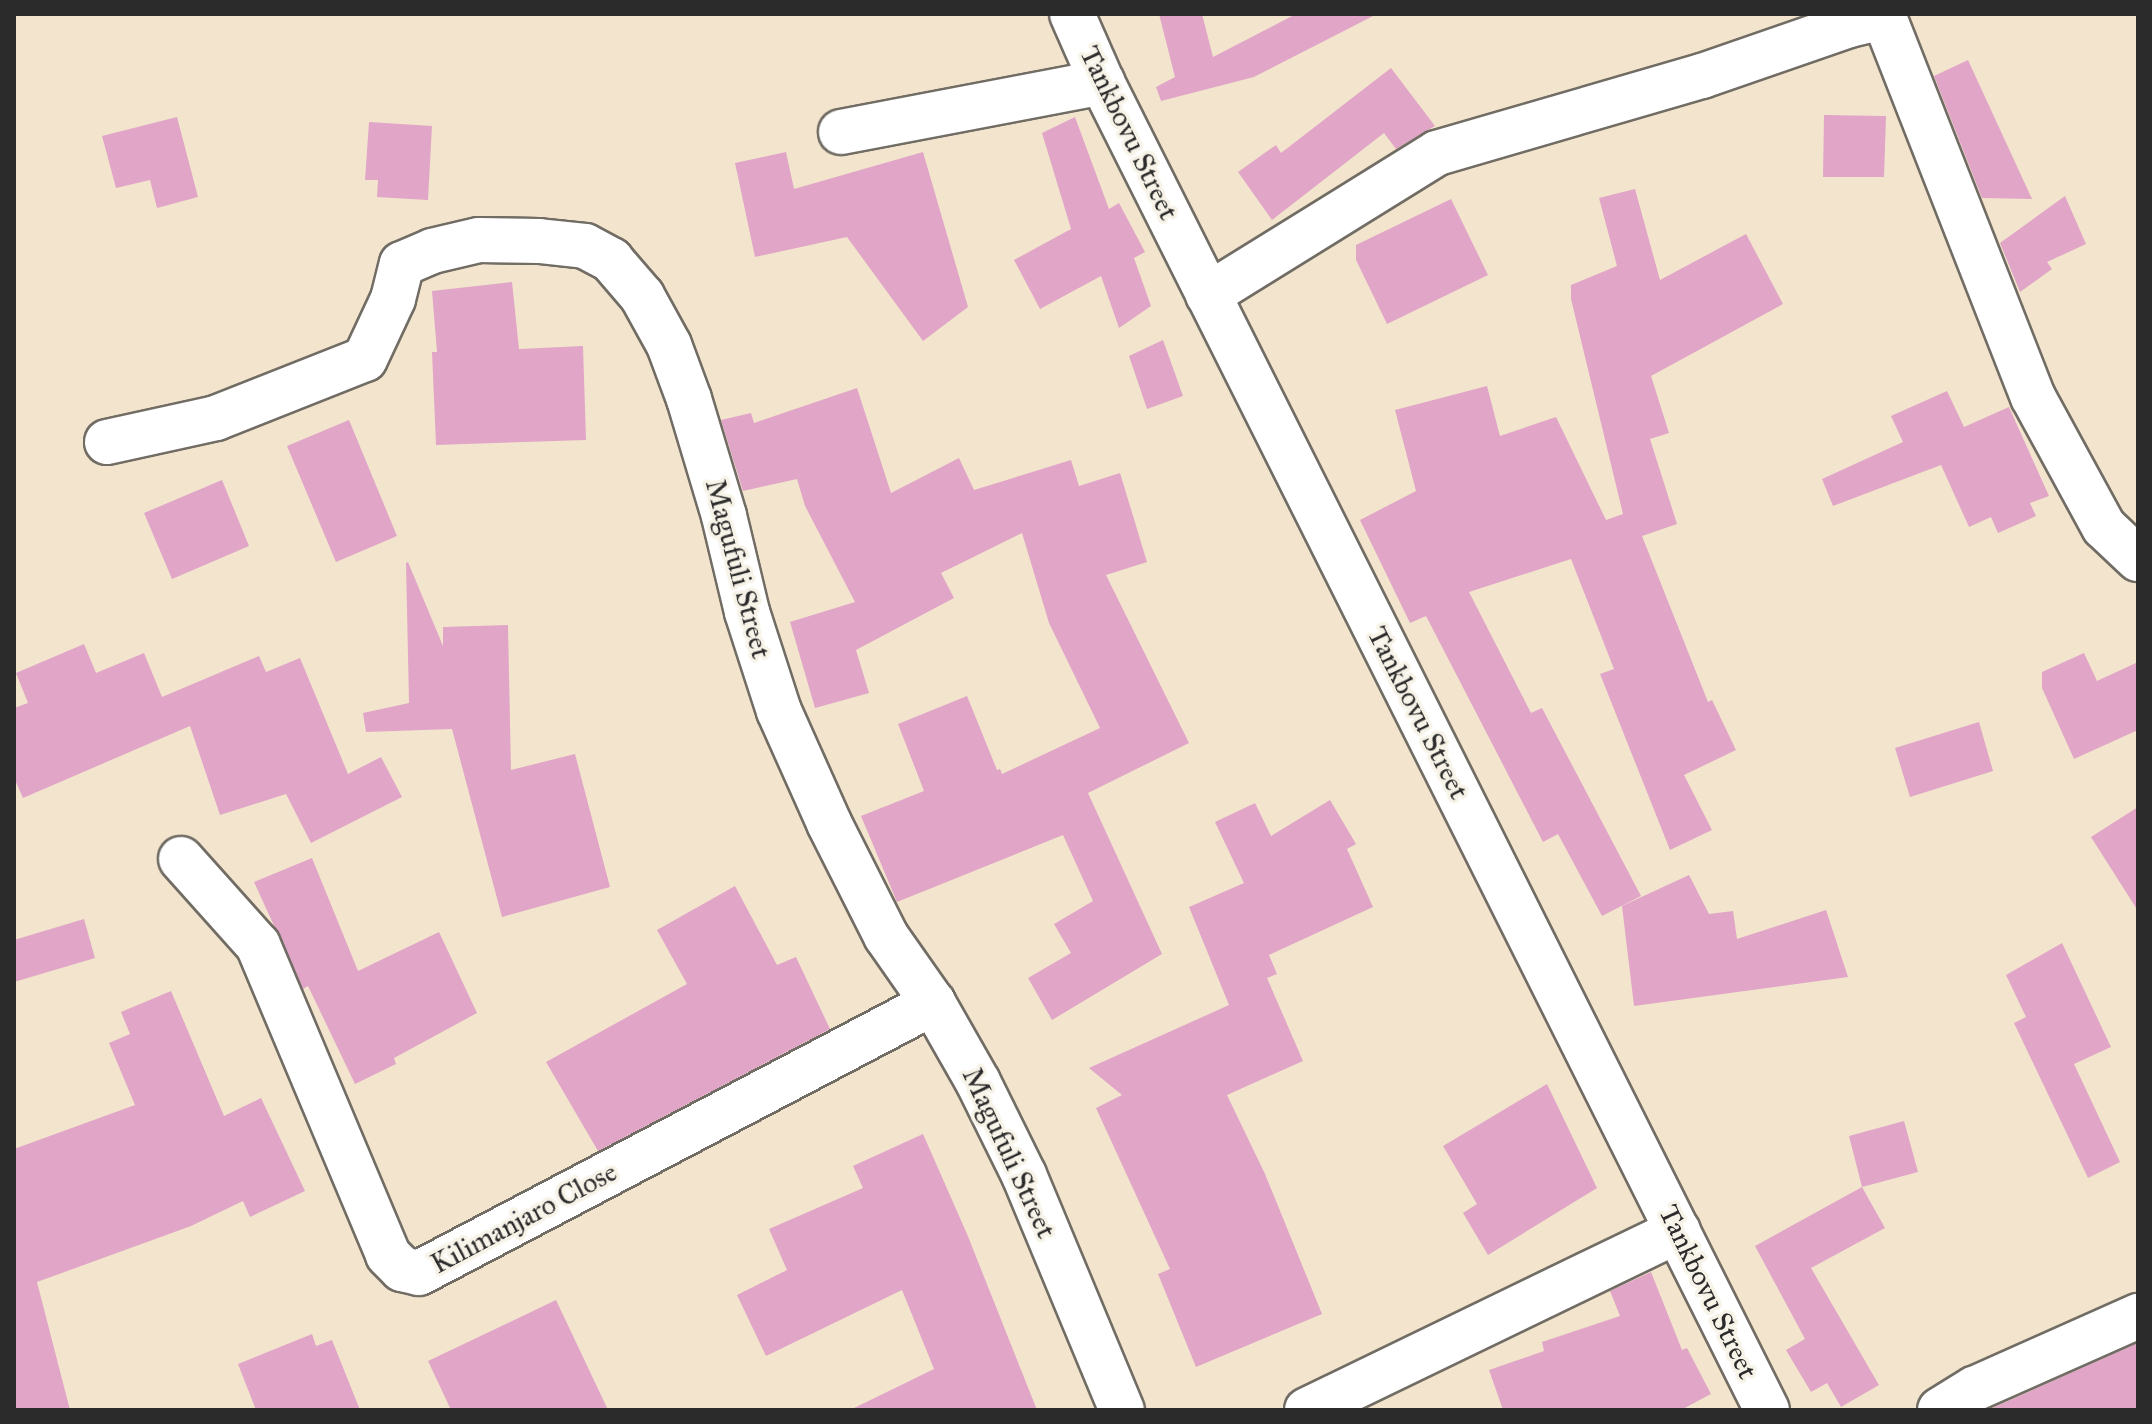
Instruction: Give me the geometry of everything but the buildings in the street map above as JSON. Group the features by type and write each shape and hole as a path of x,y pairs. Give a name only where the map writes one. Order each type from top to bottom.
{"street":[{"name":"Tankbovu Street","path":"1072,14 1102,82 1208,295 1767,1410"},
{"path":"1208,295 1437,153 1702,76 1849,25 1889,16 2033,397 2104,527 2138,559"},
{"path":"841,132 1102,82"},
{"name":"Magufuli Street","path":"107,442 216,418 365,359 393,299 402,264 432,251 479,240 539,241 585,246 611,260 642,296 669,345 684,385 724,516 747,612 779,711 829,823 886,936 933,1003 1024,1175 1122,1410"},
{"name":"Kilimanjaro Close","path":"181,859 258,945 388,1255 402,1269 419,1273 933,1003"},
{"path":"1307,1410 1678,1231"},
{"path":"1940,1410 1974,1389 2138,1316"}]}
